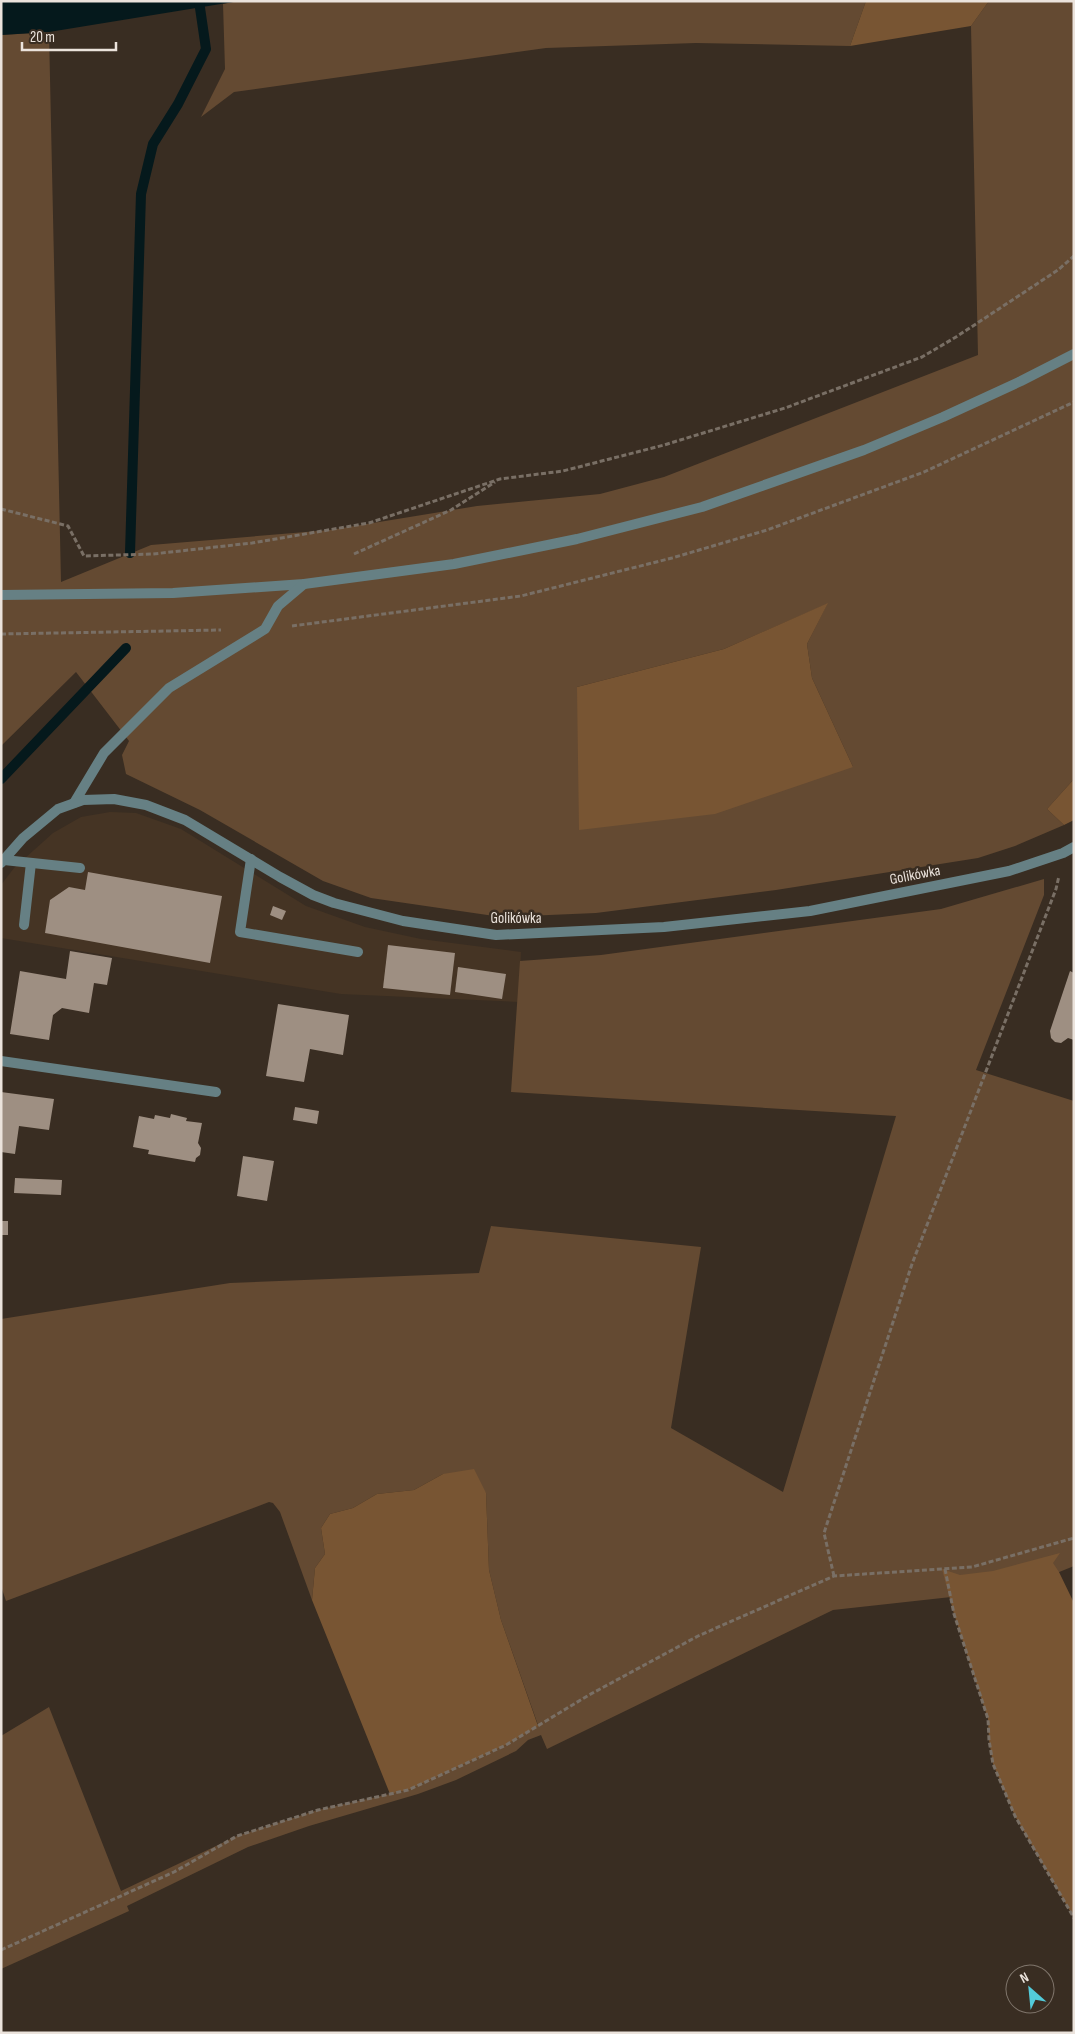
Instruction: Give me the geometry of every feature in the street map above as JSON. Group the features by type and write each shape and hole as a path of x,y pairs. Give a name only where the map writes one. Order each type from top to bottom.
{"street":[{"path":"1,595 173,593 304,584 454,564 576,539 702,507 864,450 1021,381 1074,354"},
{"path":"74,803 104,753 169,688 265,629 278,606 304,584"},
{"name":"Golikówka","path":"2,862 23,838 58,809 74,803 104,798 146,805 185,820 312,895 353,909 402,921 496,935 664,927 810,911 1009,872 1063,853 1074,847"},
{"path":"251,859 240,932 358,952"},
{"path":"2,862 80,868"},
{"path":"24,925 31,863"},
{"path":"1,1061 216,1092"}],"path":[{"path":"1,509 68,526 84,556 153,554 252,543 370,523 500,479 563,472 664,445 785,408 922,357 956,338 1058,270 1074,256"},
{"path":"265,629 521,596 672,558 767,530 924,472 1074,402"},
{"path":"350,556 451,510 500,479"},
{"path":"1,634 226,630"},
{"path":"834,1576 824,1533 912,1264 1056,889 1063,853"},
{"path":"1,1950 174,1872 237,1836 318,1810 408,1790 506,1745 589,1695 698,1636 834,1576 972,1567 1074,1538"},
{"path":"945,1569 954,1614 988,1720 993,1764 1015,1816 1074,1918"}],"shaded area":[{"path":"1,1 239,1 49,32 1,35"},
{"path":"239,1 866,1 850,46 696,43 546,48 234,92 201,117 225,69 223,4"},
{"path":"866,1 989,1 971,26 850,46"},
{"path":"989,1 1074,1 1074,779 1047,809 1064,825 1015,846 978,858 776,890 596,913 501,917 371,898 323,881 200,810 126,774 122,755 129,741 76,672 1,746 1,35 49,32 61,582 151,545 330,530 477,506 600,494 664,477 978,355 971,26","holes":["827,604 807,644 812,678 853,767 577,687 724,649"]},
{"path":"828,603 807,644 812,678 853,767 715,814 579,830 577,687 724,649"},
{"path":"1074,779 1074,820 1064,825 1047,809"},
{"path":"110,812 136,813 181,829 306,906 365,927 421,939 521,952 519,1002 341,994 1,938 1,885 14,868 53,833 81,817"},
{"path":"1044,879 1044,895 976,1070 1074,1101 1074,1566 1015,1590 833,1610 547,1749 541,1735 528,1740 516,1751 456,1780 418,1794 309,1826 248,1847 127,1906 129,1911 1,1969 1,1736 49,1707 121,1891 237,1836 318,1810 408,1790 506,1745 538,1725 501,1620 489,1570 486,1493 443,1474 414,1490 377,1494 353,1508 330,1514 321,1528 325,1554 315,1568 312,1600 280,1512 273,1503 269,1502 6,1601 1,1586 1,1319 230,1283 479,1273 491,1226 701,1247 671,1428 783,1492 896,1116 511,1092 520,961 601,955 941,909"},
{"path":"474,1469 486,1493 489,1570 501,1620 538,1726 506,1745 408,1790 390,1794 312,1600 315,1568 325,1554 321,1528 330,1514 353,1508 377,1494 414,1490 443,1474"},
{"path":"1060,1553 1053,1563 1074,1603 1074,1918 1015,1816 993,1764 988,1719 954,1614 942,1569 960,1575 993,1571"}],"building":[{"path":"88,872 222,896 210,963 45,933 50,900 69,887 85,890"},
{"path":"273,906 286,911 282,920 270,915"},
{"path":"388,945 455,953 450,995 383,988"},
{"path":"70,951 112,958 107,985 94,983 89,1013 62,1008 53,1015 49,1040 10,1034 20,971 66,979"},
{"path":"458,967 506,974 502,999 455,992"},
{"path":"1070,971 1074,973 1074,1040 1068,1038 1061,1043 1055,1042 1051,1038 1050,1031"},
{"path":"278,1004 349,1015 343,1055 310,1049 304,1082 266,1076"},
{"path":"1,1092 54,1099 49,1130 19,1126 15,1154 1,1152"},
{"path":"295,1107 319,1111 317,1124 293,1120"},
{"path":"171,1114 187,1118 186,1121 202,1123 198,1143 201,1148 200,1155 196,1158 195,1162 148,1154 149,1150 133,1147 139,1116 154,1119 155,1115 170,1118"},
{"path":"243,1156 274,1161 267,1201 237,1196"},
{"path":"15,1178 62,1180 61,1195 14,1193"},
{"path":"1,1221 8,1221 8,1235 1,1235"}],"waterway":[{"path":"130,553 141,194 153,144 178,104 206,49 199,1"},
{"path":"1,779 126,648"}]}
